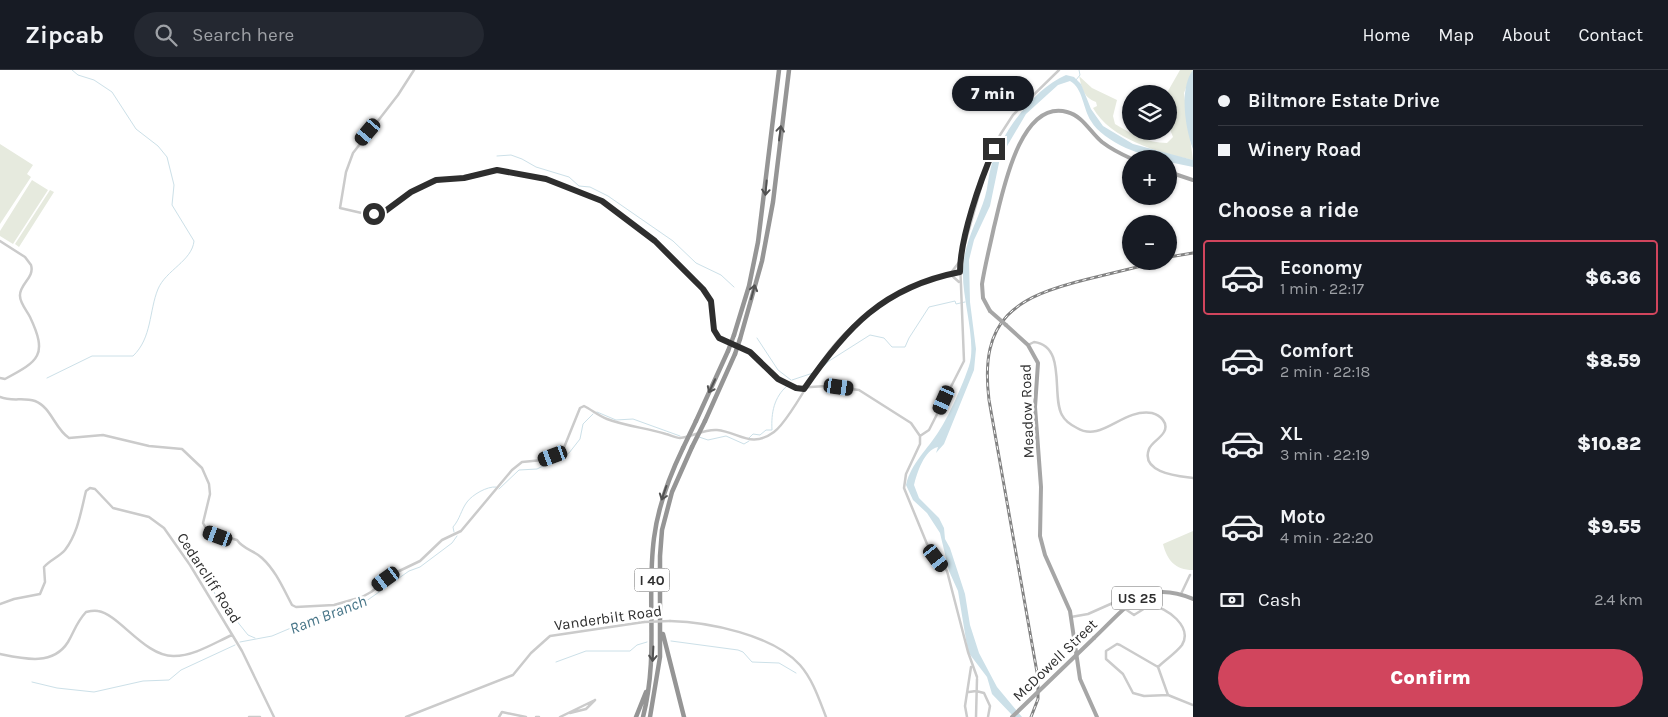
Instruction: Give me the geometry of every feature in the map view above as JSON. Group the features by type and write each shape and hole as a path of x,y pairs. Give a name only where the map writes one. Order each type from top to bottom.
{"highway":[{"name":"I 40","path":"642,717 650,681 653,642 652,566 655,527 664,490 728,351 749,286 758,242 780,70"},
{"name":"I 40","path":"650,717 659,670 662,530 672,492 735,354 762,262 772,210 789,70"},
{"path":"660,623 668,662 684,717"},
{"path":"636,717 650,681"}],"main road":[{"name":"Meadow Road","path":"1097,717 1080,679 1071,617 1045,555 1040,536 1041,487 1035,407 1039,369 1036,356 1028,345 990,311 983,298 982,284 1003,190 1014,155 1035,122 1050,112 1070,113 1081,119 1106,145 1122,154"},
{"path":"1177,175 1193,180"},
{"name":"McDowell Street","path":"1012,717 1124,609 1149,592 1168,591 1193,599"}],"street":[{"path":"414,70 398,95 353,154 346,172 340,208 366,214 384,212 425,184 485,172 509,171 559,184 602,201 655,241 707,295 713,309 714,330 719,338 750,352 778,379 796,388 804,389 826,386 849,388 866,394 911,423 920,436 920,444 906,474 904,488 926,544 947,571 957,615 977,678 976,717"},
{"path":"920,436 929,430 964,361 960,261 979,191 1000,135 1013,115 1060,70"},
{"path":"0,241 25,257 31,265 31,276 22,288 20,298 39,341 39,352 35,360 5,379 0,378"},
{"path":"950,274 960,261"},
{"path":"0,397 10,401 35,401 46,409 57,428 69,438 103,435 149,446 182,449 202,468 209,484 210,494 203,523 208,532 237,540 243,548 261,557 275,572 292,605 296,607 334,605 362,598 395,573 420,562 442,540 455,536 483,506 512,470 522,462 543,460 563,450 568,442 580,408 584,406 610,420 640,426 679,438 706,430 718,430 740,439 764,437 774,432 782,424 837,343 872,310 904,290 960,272"},
{"path":"950,274 960,284"},
{"path":"1028,345 1034,342 1040,344 1052,358 1060,408 1068,422 1080,430 1092,433 1130,416 1148,413 1159,416 1163,420 1165,428 1164,433 1149,448 1148,458 1150,463 1159,471 1193,478"},
{"path":"812,378 813,384 817,387"},
{"name":"Cedarcliff Road","path":"0,604 19,598 37,596 42,592 45,582 44,567 50,559 63,552 73,538 86,491 90,488 95,489 113,508 149,517 164,528 190,565 232,635 274,717"},
{"path":"1182,594 1190,575"},
{"path":"1071,617 1088,614 1115,602 1136,615 1152,604 1165,610 1180,621 1185,631 1181,646 1158,667"},
{"path":"0,654 34,659 52,657 60,653 69,640 76,623 86,612 99,611 114,619 128,633 152,649 173,656 201,650 232,635"},
{"name":"Vanderbilt Road","path":"406,717 513,674 530,653 550,636 670,620 715,626 782,651 805,672 816,691 826,717"},
{"path":"1168,695 1158,667 1117,644 1106,651 1106,659 1122,674 1133,694 1144,696 1168,695 1193,705"},
{"path":"967,717 965,706 972,666"},
{"path":"968,694 976,691 984,693 990,706 988,717"},
{"path":"560,717 575,709 595,700 586,709 568,713"},
{"path":"499,717 504,711 526,717"},
{"path":"249,717 260,717"}],"shaded area":[{"path":"1180,70 1193,70 1184,93 1193,160 1177,156 1177,150 1155,150 1131,140 1167,143 1170,140 1177,140 1177,85 1171,85"},
{"path":"1193,70 1193,149 1186,120 1185,97 1186,87"},
{"path":"1066,75 1074,77 1081,84 1091,109 1103,126 1122,137 1122,140 1156,150 1130,150 1105,136 1091,121 1078,89 1070,81 1058,85 1026,114 1000,158 990,206 974,240 969,260 970,302 976,349 974,370 944,444 936,453 938,447 925,457 919,468 914,485 919,498 939,518 944,528 945,539 950,548 965,594 970,625 979,653 997,687 1022,717 1014,717 992,694 987,677 968,652 958,591 949,571 940,533 927,513 913,500 906,485 916,463 943,425 960,391 969,366 971,345 963,283 965,252 985,197 995,154 1010,127 1020,114 1042,90"},
{"path":"1079,76 1092,88 1117,100 1113,116 1115,124 1122,128 1122,135 1101,119 1093,108 1097,106 1096,102 1086,95"},
{"path":"0,144 33,165 27,174 31,177 0,224"},
{"path":"1177,156 1193,160 1193,167 1177,164"},
{"path":"32,180 48,190 13,244 0,236 0,231"},
{"path":"50,190 54,192 19,247 15,244"},
{"path":"1193,531 1193,570 1187,570 1173,563 1167,555 1163,544"}],"waterway":[{"path":"47,378 92,356 133,356 144,341 147,333 158,289 167,276 189,254 194,241 172,205 174,185 167,157 158,146 136,129 112,92 94,80 78,75 72,70"},
{"path":"1076,80 1080,75 1079,70"},
{"path":"497,156 511,155 536,167 569,177 579,186 590,187 608,196 673,241 696,263 721,275 734,287"},
{"name":"Ram Branch","path":"816,374 829,361 870,335 884,338 892,347 905,347 929,307 955,301 956,304 965,302"},
{"path":"757,338 778,370 791,380"},
{"name":"Ram Branch","path":"792,380 813,373"},
{"name":"Ram Branch","path":"749,438 753,434 760,435 766,430 772,430 772,418 776,400 787,386"},
{"name":"Ram Branch","path":"597,412 616,420 633,419 680,436"},
{"name":"Ram Branch","path":"499,489 519,470 537,469 569,453 580,439 583,424 593,414"},
{"name":"Ram Branch","path":"699,437 708,440 726,436 744,444 749,441"},
{"name":"Ram Branch","path":"454,532 453,527 469,499 484,489 496,487"},
{"name":"Ram Branch","path":"240,642 272,636 331,611 362,604 409,571 420,567 452,543 457,536"},
{"path":"185,542 190,554 201,564 215,594 229,612"},
{"path":"232,615 248,635 255,638"},
{"path":"671,641 738,650 743,652 752,662 779,663 796,673"},
{"path":"556,662 586,651 630,651 637,645 647,642"},
{"name":"Ram Branch","path":"32,682 57,688 94,692 143,681 169,680 181,670 235,645"}],"railway":[{"path":"1177,256 1193,253"},
{"path":"1031,717 1038,699 1038,678 989,400 987,372 990,349 997,330 1007,316 1022,304 1040,294 1062,286 1125,270"}],"route":[{"path":"374,214 384,212 411,192 436,180 464,178 497,170 546,179 602,201 655,241 703,289 711,301 714,330 719,338 750,352 778,379 796,388 804,389 820,364 837,343 872,310 904,290 936,278 960,272 960,261 966,236 994,149"}]}
